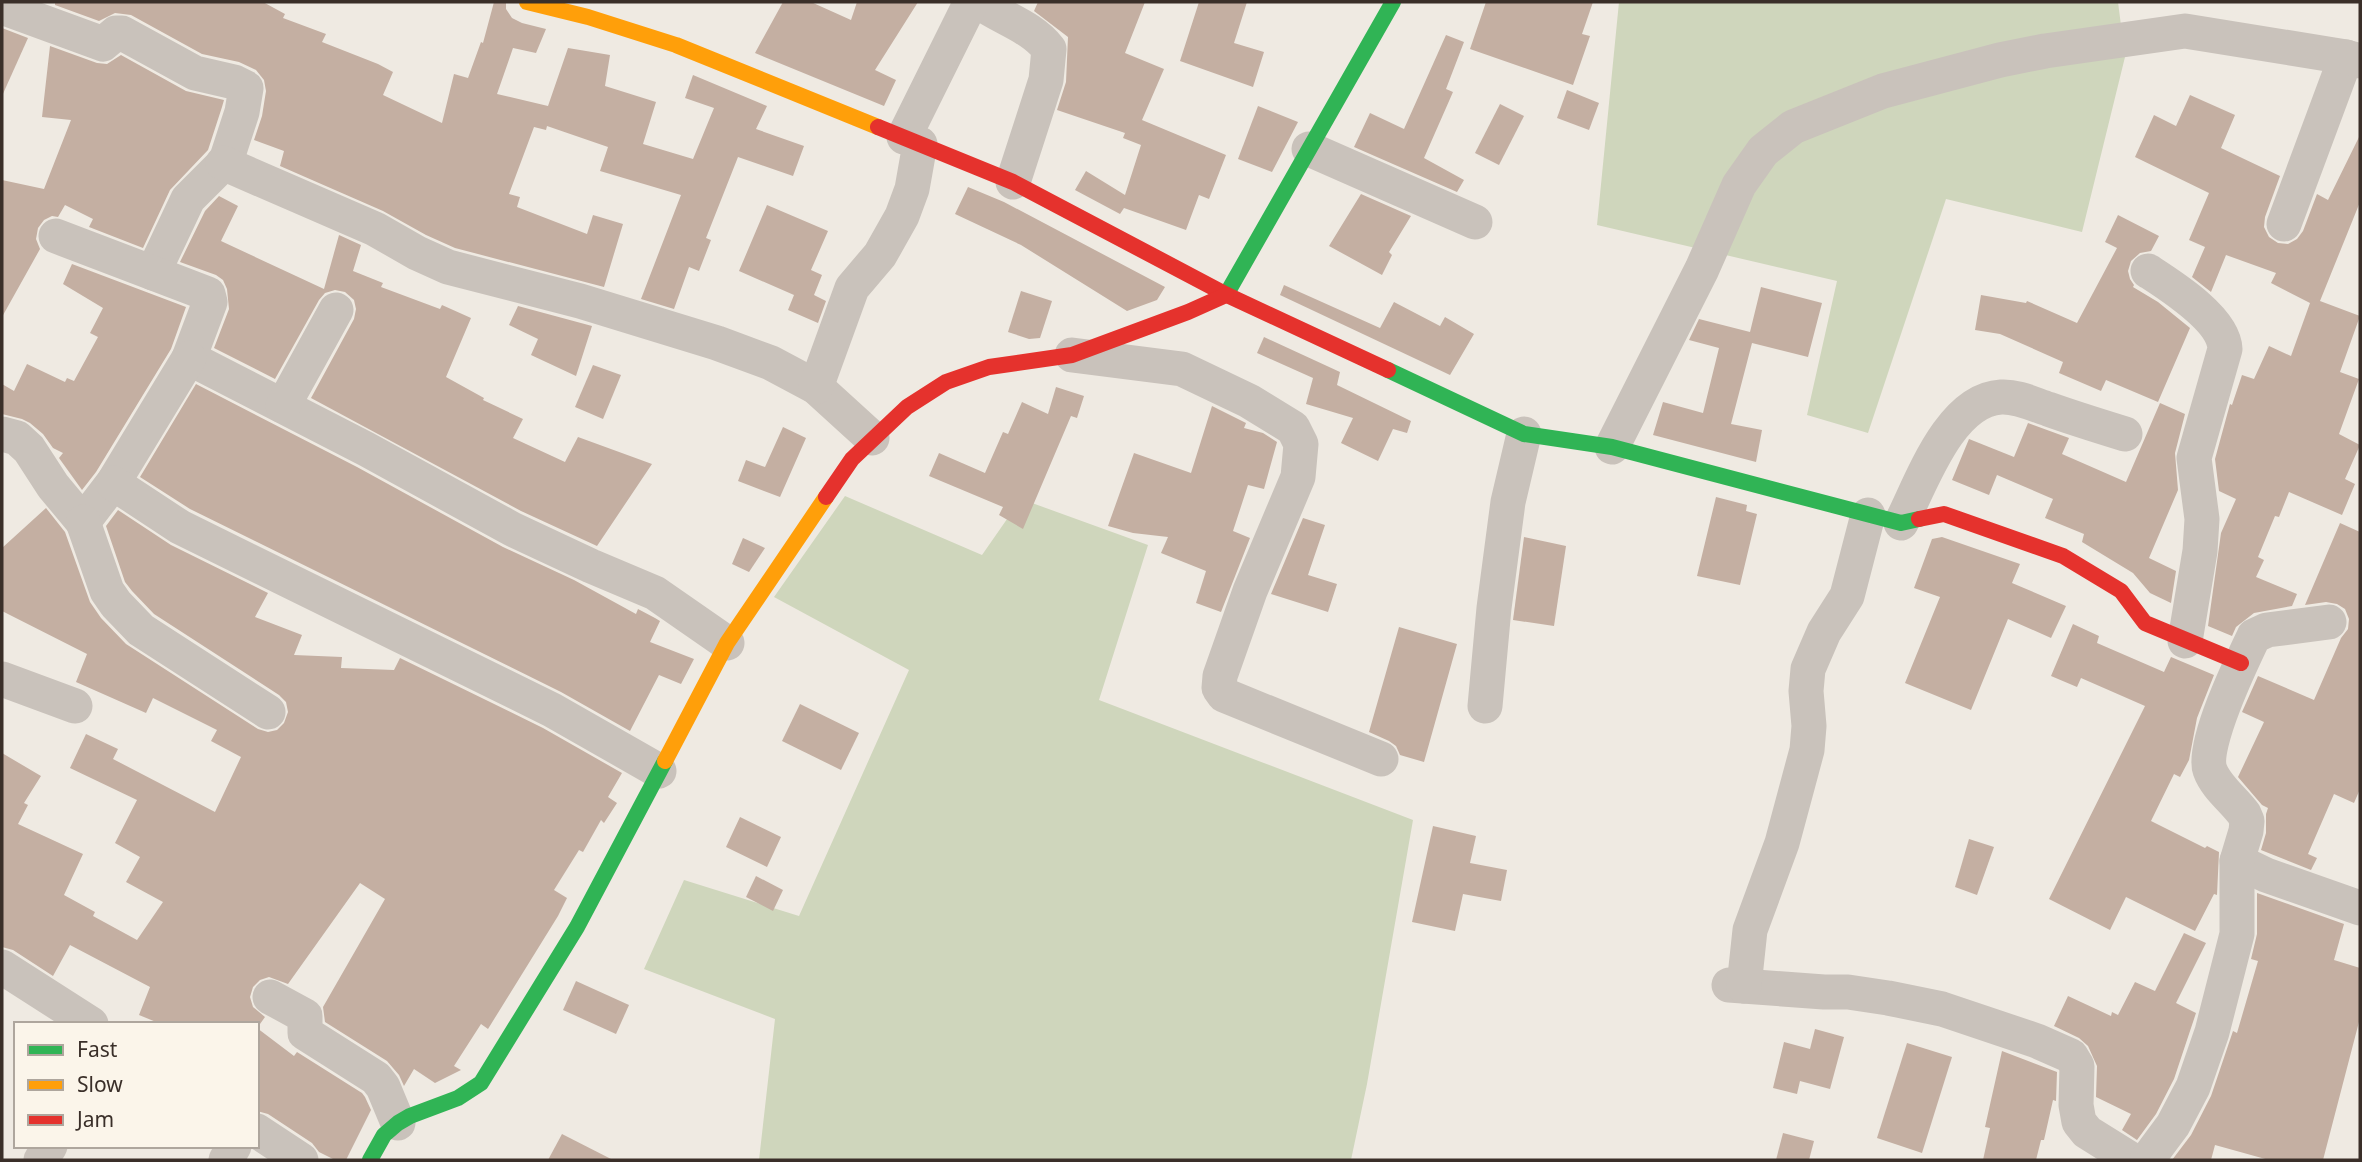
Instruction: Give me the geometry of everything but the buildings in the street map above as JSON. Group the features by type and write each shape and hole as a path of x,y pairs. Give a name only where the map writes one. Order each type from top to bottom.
{"street":[{"path":"527,2 588,17 676,45 1013,182 1227,295 1524,434 1612,447 1901,523 1944,514 2063,556 2121,591 2145,623 2241,663"},
{"path":"370,1160 384,1135 398,1124 410,1116 458,1098 481,1083 578,927 727,643 852,459 907,407 946,382 989,367 1072,355 1188,313 1227,295 1393,2"},
{"path":"816,387 852,288 880,255 902,216 912,189 912,141 986,5 1029,29 1049,49 1046,80 1013,182"},
{"path":"2,7 103,44 116,33 122,33 195,73 234,82 246,88 231,149 223,163 188,198 153,273"},
{"path":"1612,447 1702,269 1739,185 1763,151 1793,127 1883,91 2000,60 2188,16 2353,59 2284,224"},
{"path":"1309,149 1475,222"},
{"path":"223,163 374,229 448,267 580,301 717,343 771,363 816,387 872,438"},
{"path":"56,236 208,294 210,302 189,358 113,483 83,522"},
{"path":"2148,271 2192,303 2216,328 2225,342 2194,458 2202,519 2200,551 2185,641"},
{"path":"283,406 336,310"},
{"path":"1072,355 1181,369 1249,401 1293,428 1301,444 1298,477 1250,591 1220,676 1219,688 1224,695 1381,759"},
{"path":"189,358 366,449 512,529 655,593 727,643"},
{"path":"1901,523 1939,445 1969,410 1989,399 2014,398 2125,435"},
{"path":"1485,706 1508,502 1524,434"},
{"path":"2,435 17,438 29,449 53,486 83,522 107,591 127,617 141,630 268,712"},
{"path":"113,483 180,527 552,710 659,771"},
{"path":"1868,515 1847,596 1827,625 1808,669 1807,750 1782,844 1750,930 1737,986 1848,992 1888,998 1942,1009 2037,1041 2071,1056 2077,1066 2076,1105 2079,1122 2087,1132 2132,1160"},
{"path":"2147,1160 2172,1125 2193,1087 2212,1032 2237,934 2237,861 2247,821 2210,771 2208,754 2241,663 2254,636 2260,632 2329,622"},
{"path":"2,678 75,706"},
{"path":"2237,861 2266,875 2360,908"},
{"path":"2,967 88,1022"},
{"path":"270,997 305,1016 305,1033 376,1078 383,1087 398,1124"},
{"path":"259,1132 302,1160"}],"green space":[{"path":"1619,2 2118,2 2125,57 2082,232 1946,199 1868,433 1807,415 1837,281 1597,225"},
{"path":"845,496 982,555 1021,499 1148,545 1099,700 1413,820 1367,1084 1351,1160 759,1160 775,1019 644,969 684,880 799,916 909,670 774,597"}],"traffic: fast":[{"path":"1226,295 1393,2"},
{"path":"1388,370 1524,434 1612,447 1901,523 1919,519"},
{"path":"370,1160 384,1135 398,1123 458,1098 481,1083 577,927 665,761"}],"traffic: slow":[{"path":"527,2 588,17 676,45 878,127"},
{"path":"665,761 727,643 826,497"}],"traffic: jam":[{"path":"878,127 1013,182 1227,295 1388,370"},
{"path":"826,497 852,459 907,407 946,382 989,367 1072,355 1226,295"},
{"path":"1919,519 1944,514 2063,556 2121,591 2145,623 2241,663"}]}
